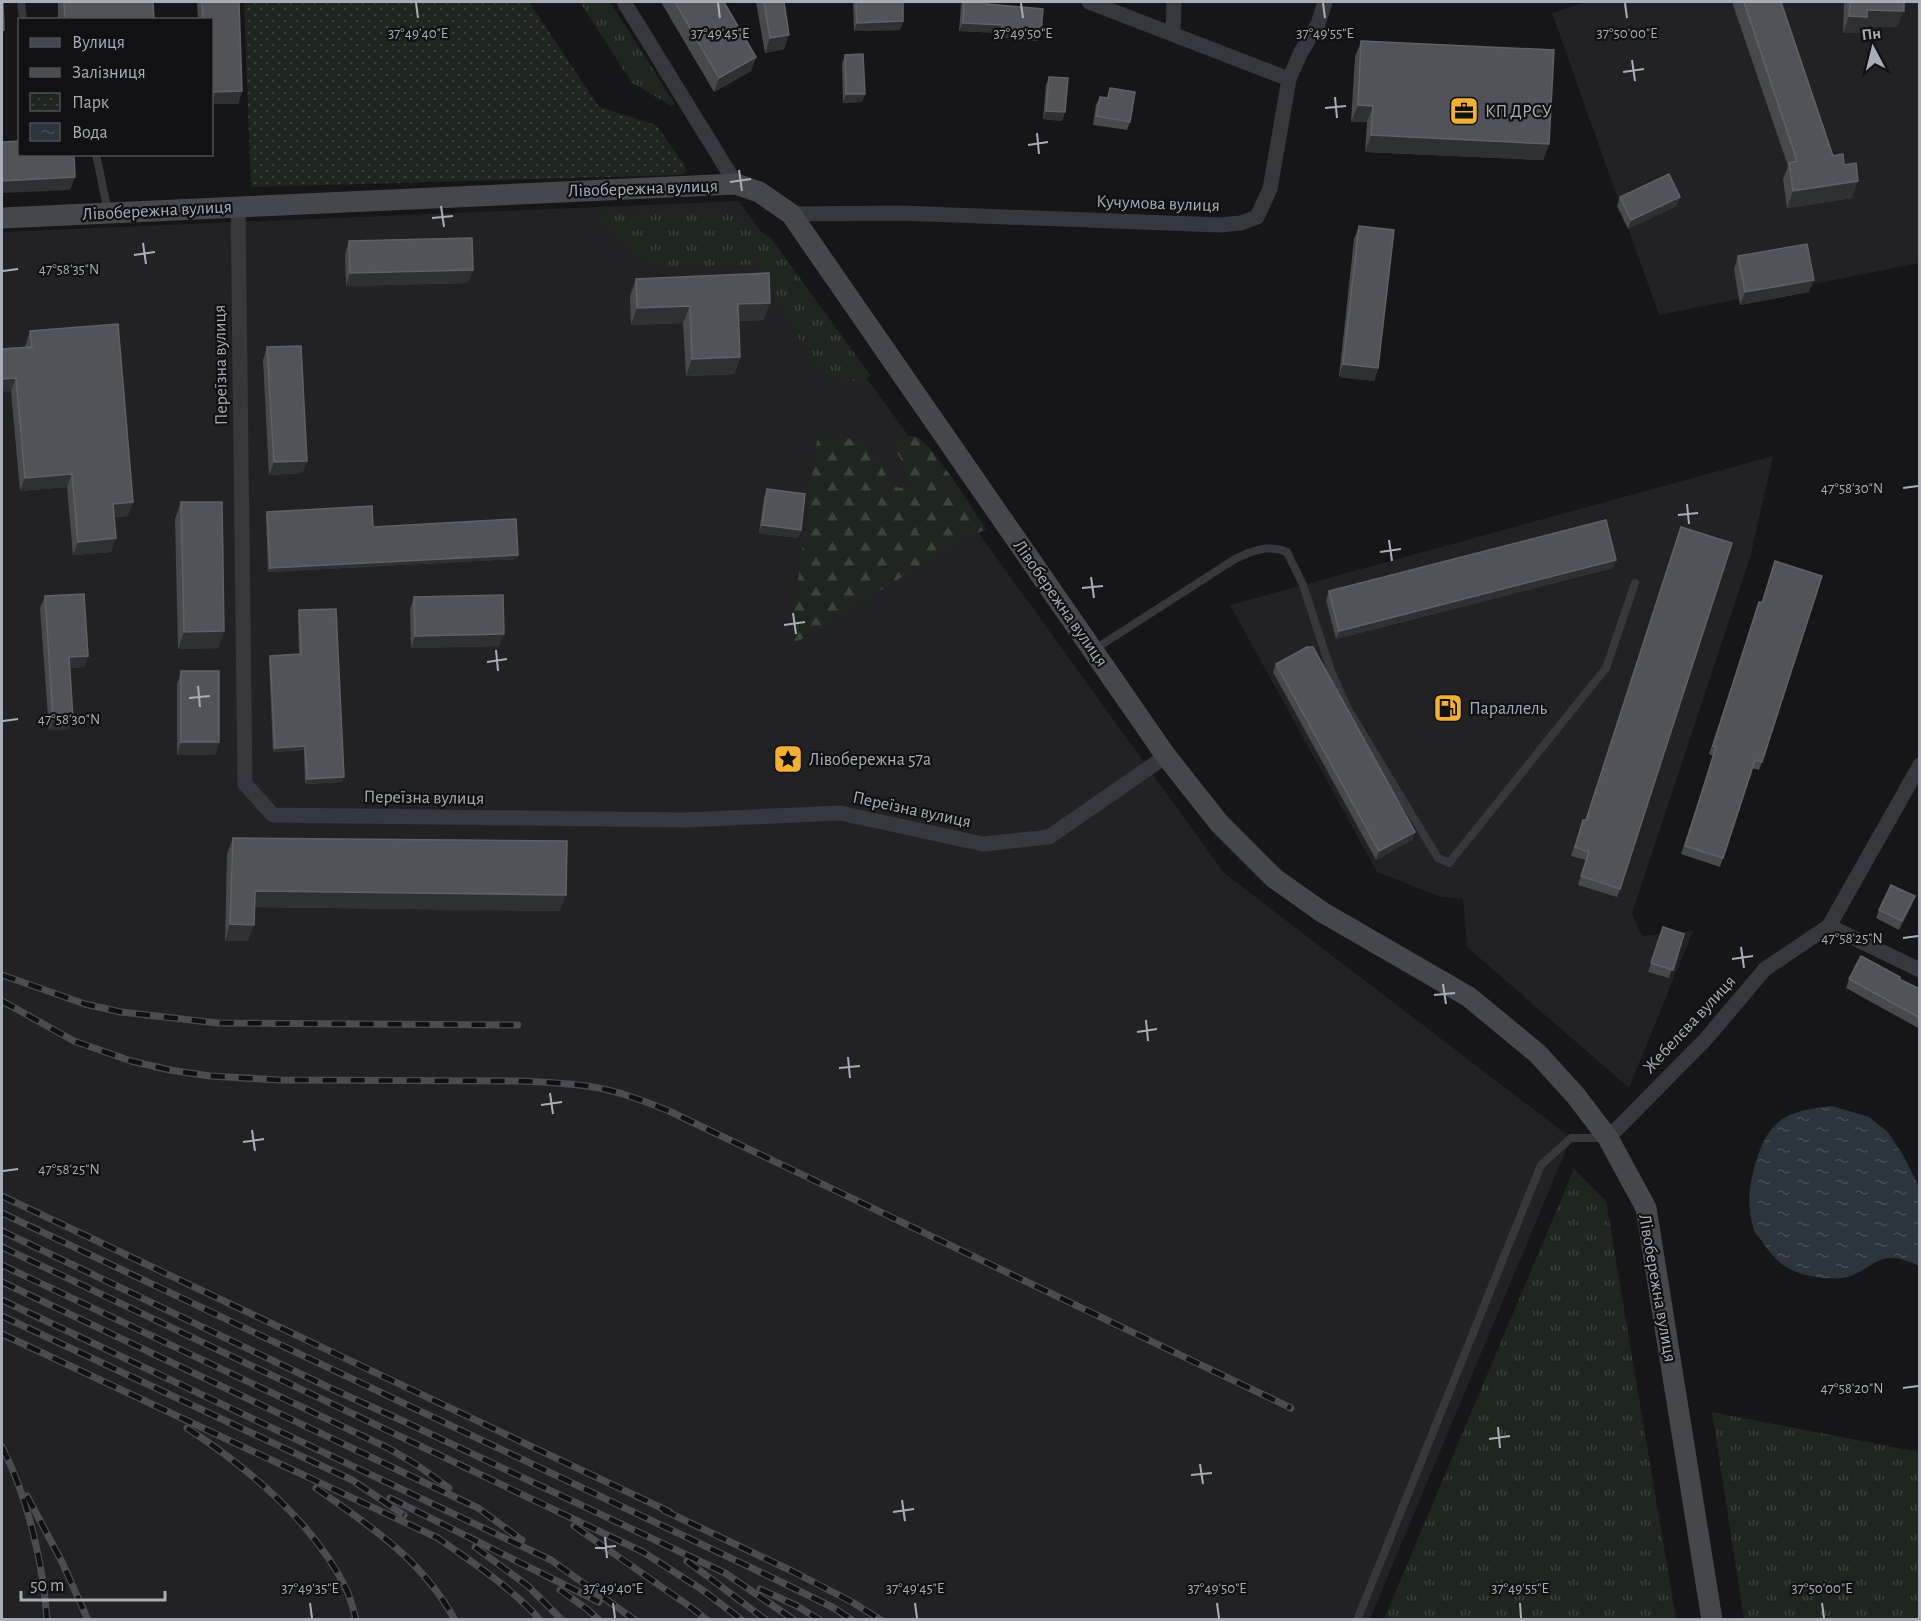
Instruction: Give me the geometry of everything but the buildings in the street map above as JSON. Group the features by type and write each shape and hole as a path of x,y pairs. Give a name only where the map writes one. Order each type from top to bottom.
{"main road":[{"name":"Лівобережна вулиця","path":"2,218 736,184 759,192 791,214 1166,756 1219,824 1274,878 1322,912 1468,997 1538,1054 1576,1096 1608,1138 1646,1208 1712,1620"}],"street":[{"path":"624,2 736,184"},
{"path":"1089,2 1289,80"},
{"path":"1173,33 1174,2"},
{"name":"Кучумова вулиця","path":"791,214 902,213 1220,225 1241,223 1257,217 1270,189 1289,80 1301,52 1318,24 1325,2"},
{"name":"Переїзна вулиця","path":"238,206 245,784 273,815 685,820 840,813 983,844 1049,837 1166,756"},
{"name":"Жебелєва вулиця","path":"1608,1138 1704,1040 1765,969 1829,926 1920,765"},
{"path":"1829,926 1920,970"}],"lane":[{"path":"21,2 23,18"},
{"path":"96,156 109,213"},
{"path":"1094,650 1235,559 1252,551 1278,548 1287,552 1303,585 1331,671 1348,709 1438,858 1449,862 1606,668 1635,583"},
{"path":"1357,1620 1541,1165 1571,1138 1608,1138"}],"shaded area":[{"path":"1587,2 1919,2 1919,263 1659,315 1552,13"},
{"path":"739,201 1224,873 1571,1138 1370,1619 2,1619 2,232"},
{"path":"1773,456 1751,554 1632,914 1642,936 1693,931 1629,1088 1467,947 1463,899 1441,897 1377,872 1230,605"}],"green space":[{"path":"244,2 529,2 599,107 656,125 685,166 686,171 677,175 251,187"},
{"path":"580,2 610,2 675,104 672,106 632,83"},
{"path":"725,211 770,237 871,376 856,381 841,380 827,375 814,365 757,264 674,268 661,266 649,262 628,249 592,212"},
{"path":"831,436 862,440 873,451 891,485 900,488 909,486 910,480 895,443 904,437 916,437 932,451 942,464 986,529 950,547 789,647 817,441"},
{"path":"1574,1169 1606,1201 1676,1619 1384,1619"},
{"path":"1712,1412 1919,1452 1919,1619 1744,1619"}],"water":[{"path":"1832,1106 1869,1117 1888,1132 1904,1157 1919,1187 1919,1265 1886,1258 1849,1277 1821,1278 1798,1272 1782,1264 1755,1231 1749,1200 1751,1182 1758,1155 1770,1131 1777,1123 1795,1113"}],"railway":[{"path":"2,975 85,1004 121,1012 217,1023 518,1025"},
{"path":"2,1001 74,1041 131,1061 170,1070 210,1076 280,1080 528,1081 584,1086 622,1094 669,1111 1291,1408"},
{"path":"2,1196 670,1512"},
{"path":"2,1213 777,1580 834,1608 852,1620"},
{"path":"2,1231 725,1573 794,1620"},
{"path":"2,1247 643,1552 701,1589 742,1620"},
{"path":"2,1265 388,1448 449,1488"},
{"path":"2,1282 478,1508 522,1540"},
{"path":"2,1300 551,1560 635,1620"},
{"path":"2,1316 352,1480 404,1515"},
{"path":"2,1334 438,1538 504,1586 540,1620"},
{"path":"187,1428 234,1461 300,1521 335,1568 348,1593 356,1620"},
{"path":"2,1447 27,1509 33,1531 42,1576 47,1620"},
{"path":"316,1488 376,1531 411,1562 442,1598 455,1620"},
{"path":"27,1496 62,1562 88,1620"},
{"path":"390,1498 599,1602"},
{"path":"663,1510 794,1572 881,1620"},
{"path":"574,1526 707,1620"},
{"path":"475,1547 528,1586 562,1620"},
{"path":"687,1561 766,1620"},
{"path":"760,1589 797,1606 820,1620"},
{"path":"560,1590 599,1620"}],"place":[{"name":"КП ДРСУ","path":"1464,111"},
{"name":"Параллель","path":"1448,708"},
{"name":"Лівобережна 57а","path":"788,759"}]}
